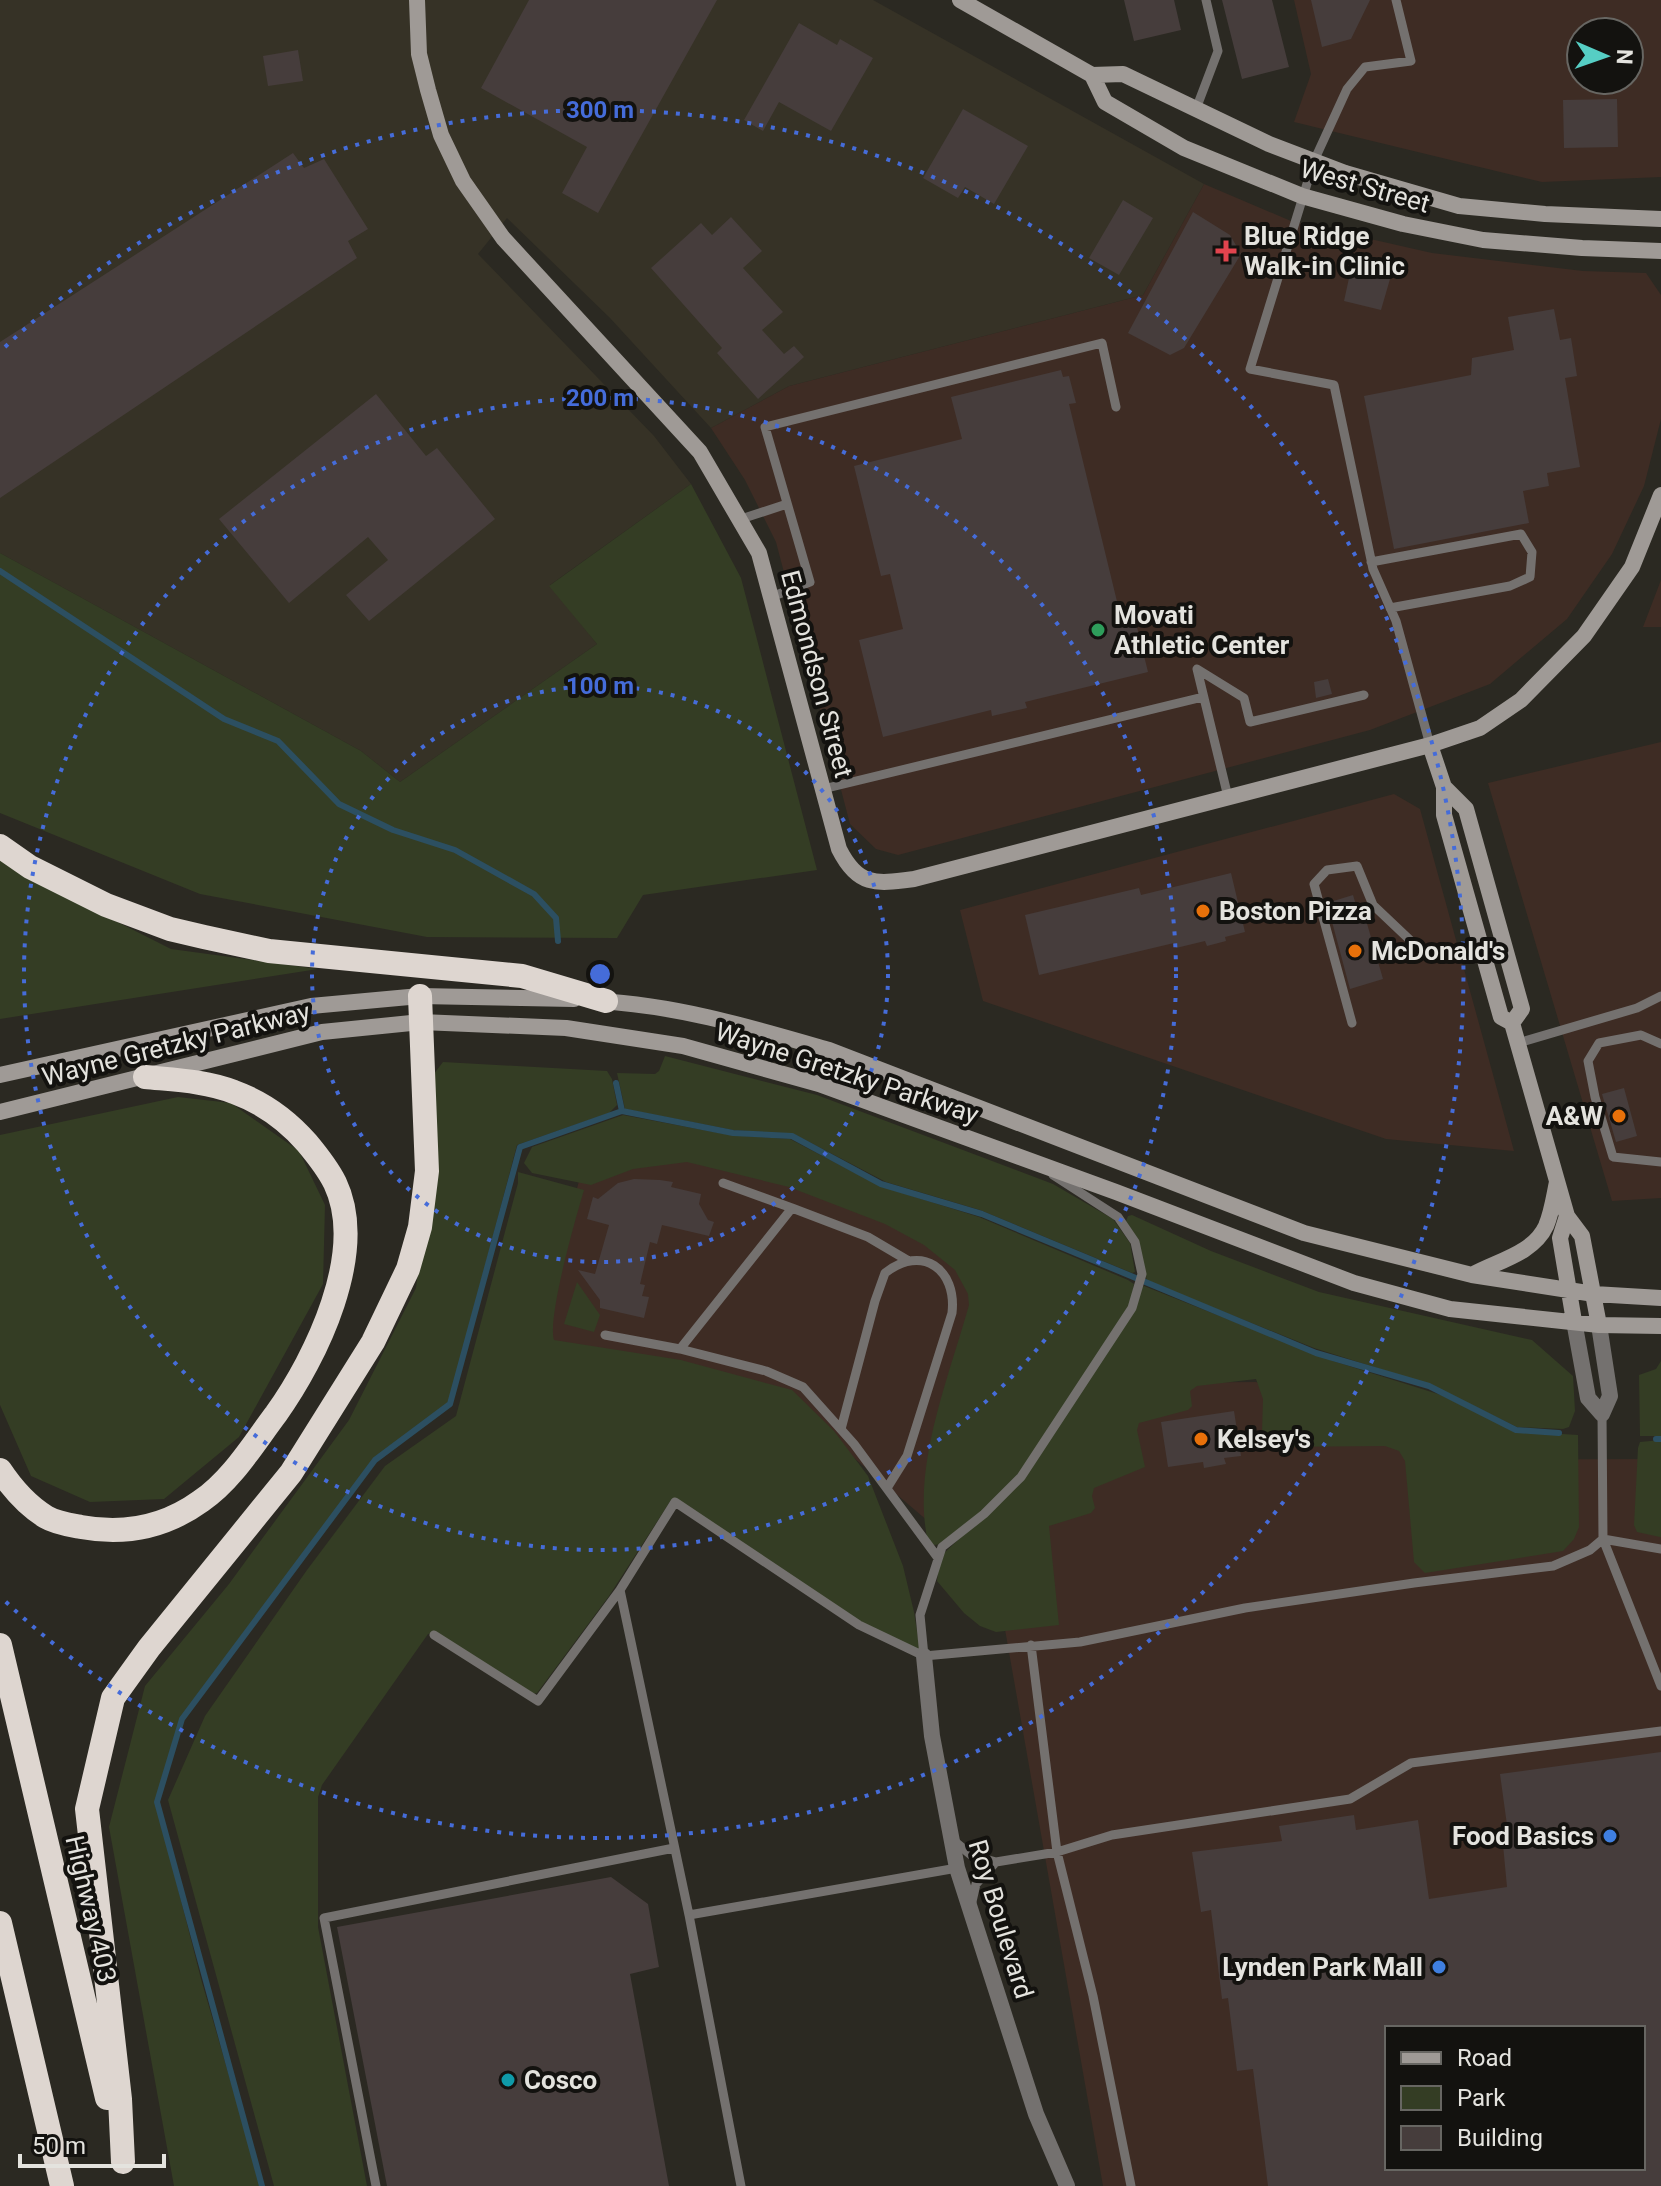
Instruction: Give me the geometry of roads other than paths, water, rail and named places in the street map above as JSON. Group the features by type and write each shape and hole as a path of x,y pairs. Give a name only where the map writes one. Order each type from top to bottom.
{"highway":[{"path":"0,846 30,867 106,905 193,935 269,951 522,976 606,1001"},
{"path":"126,2174 87,1809 113,1698 149,1648 291,1473 373,1342 408,1269 420,1227 427,1171 420,996"},
{"path":"0,1470 11,1487 48,1519 98,1530 150,1527 203,1500 252,1447 288,1397 310,1359 325,1322 340,1274 346,1235 336,1184 314,1151 287,1120 233,1091 193,1082 145,1077"},
{"name":"Highway 403","path":"0,1645 126,2174"},
{"path":"0,1923 62,2186"},
{"path":"0,1968 26,2034"}],"main road":[{"name":"Edmondson Street","path":"417,0 419,54 425,78 441,135 463,181 503,238 700,452 759,553 839,849 850,870 866,881 914,879 1430,745 1480,728 1521,700 1584,636 1632,567 1661,495"},
{"name":"West Street","path":"960,0 1092,75 1123,74 1269,144 1345,173 1459,206 1545,214 1661,219"},
{"name":"West Street","path":"1092,75 1105,102 1184,148 1302,196 1403,224 1483,240 1661,251"},
{"path":"1430,745 1444,787 1444,815 1501,1017 1512,1023 1567,1216 1582,1236 1599,1325"},
{"path":"1444,787 1466,809 1522,1009 1512,1023"},
{"name":"Wayne Gretzky Parkway","path":"0,1075 311,1006 420,996 606,1001 673,1009 829,1050 1304,1233 1472,1275 1594,1294 1661,1298"},
{"name":"Wayne Gretzky Parkway","path":"0,1112 322,1032 421,1022 566,1028 683,1046 819,1084 1354,1283 1450,1309 1599,1325 1661,1326"},
{"path":"1472,1275 1496,1261 1513,1257 1535,1241 1546,1227 1558,1180"},
{"path":"1567,1216 1560,1238 1574,1321"}],"street":[{"path":"1574,1321 1588,1398 1602,1414 1610,1396 1599,1325"},
{"name":"Roy Boulevard","path":"924,1656 932,1736 957,1868 1036,2114 1067,2186"}],"lane":[{"path":"1196,109 1218,51 1206,0"},
{"path":"1396,0 1411,61 1365,67 1347,89 1314,161 1250,369 1334,385 1371,562 1396,621 1430,745"},
{"path":"771,597 810,582 765,427 1102,343 1116,407"},
{"path":"741,519 787,504"},
{"path":"1371,562 1521,534 1532,552 1530,577 1510,586 1390,608"},
{"path":"1228,797 1197,669 1244,698 1250,722 1364,695"},
{"path":"823,789 1203,697"},
{"path":"1352,1023 1314,884 1327,870 1357,866 1373,905 1411,941"},
{"path":"1518,1043 1637,1008 1661,996"},
{"path":"1661,1044 1641,1035 1599,1043 1588,1061 1613,1157 1661,1162"},
{"path":"924,1656 920,1615 942,1547 984,1514 1021,1477 1132,1308 1142,1274 1135,1242 1118,1217 1030,1160"},
{"path":"723,1183 868,1237 907,1260 922,1261 939,1268 947,1277 954,1299 952,1313 907,1456 887,1488"},
{"path":"680,1349 792,1208"},
{"path":"841,1429 881,1282 885,1273 907,1260"},
{"path":"605,1335 680,1349 766,1371 803,1387 841,1429 938,1558"},
{"path":"1602,1414 1603,1539 1661,1686"},
{"path":"434,1635 538,1701 620,1590 675,1502 859,1625 924,1656 1094,1639 1245,1608 1553,1566 1590,1550 1603,1539"},
{"path":"1603,1539 1661,1549"},
{"path":"620,1590 689,1915 741,2186"},
{"path":"1031,1645 1057,1852 1093,1996 1131,2186"},
{"path":"952,1838 971,1855 996,1862 1057,1852 1112,1835 1350,1799 1411,1763 1661,1731"},
{"path":"376,2186 324,1918 674,1848"},
{"path":"970,1910 976,1884 996,1862"},
{"path":"689,1915 957,1868"}],"waterway":[{"path":"0,571 224,719 278,741 339,804 393,830 455,850 534,894 556,918 558,941"},
{"path":"616,1083 622,1111"},
{"path":"262,2186 157,1802 182,1719 375,1460 450,1404 520,1147 622,1111 733,1133 792,1136 881,1184 982,1214 1316,1353 1429,1386 1516,1430 1559,1433"},
{"path":"1656,1439 1661,1439"}],"place":[{"name":"Blue Ridge Walk-in Clinic","path":"1226,251"},
{"name":"Movati Athletic Center","path":"1098,630"},
{"name":"Boston Pizza","path":"1203,911"},
{"name":"McDonald's","path":"1355,951"},
{"name":"A&W","path":"1619,1116"},
{"name":"Kelsey's","path":"1201,1439"},
{"name":"Food Basics","path":"1610,1836"},
{"name":"Lynden Park Mall","path":"1439,1967"},
{"name":"Cosco","path":"508,2080"}]}
